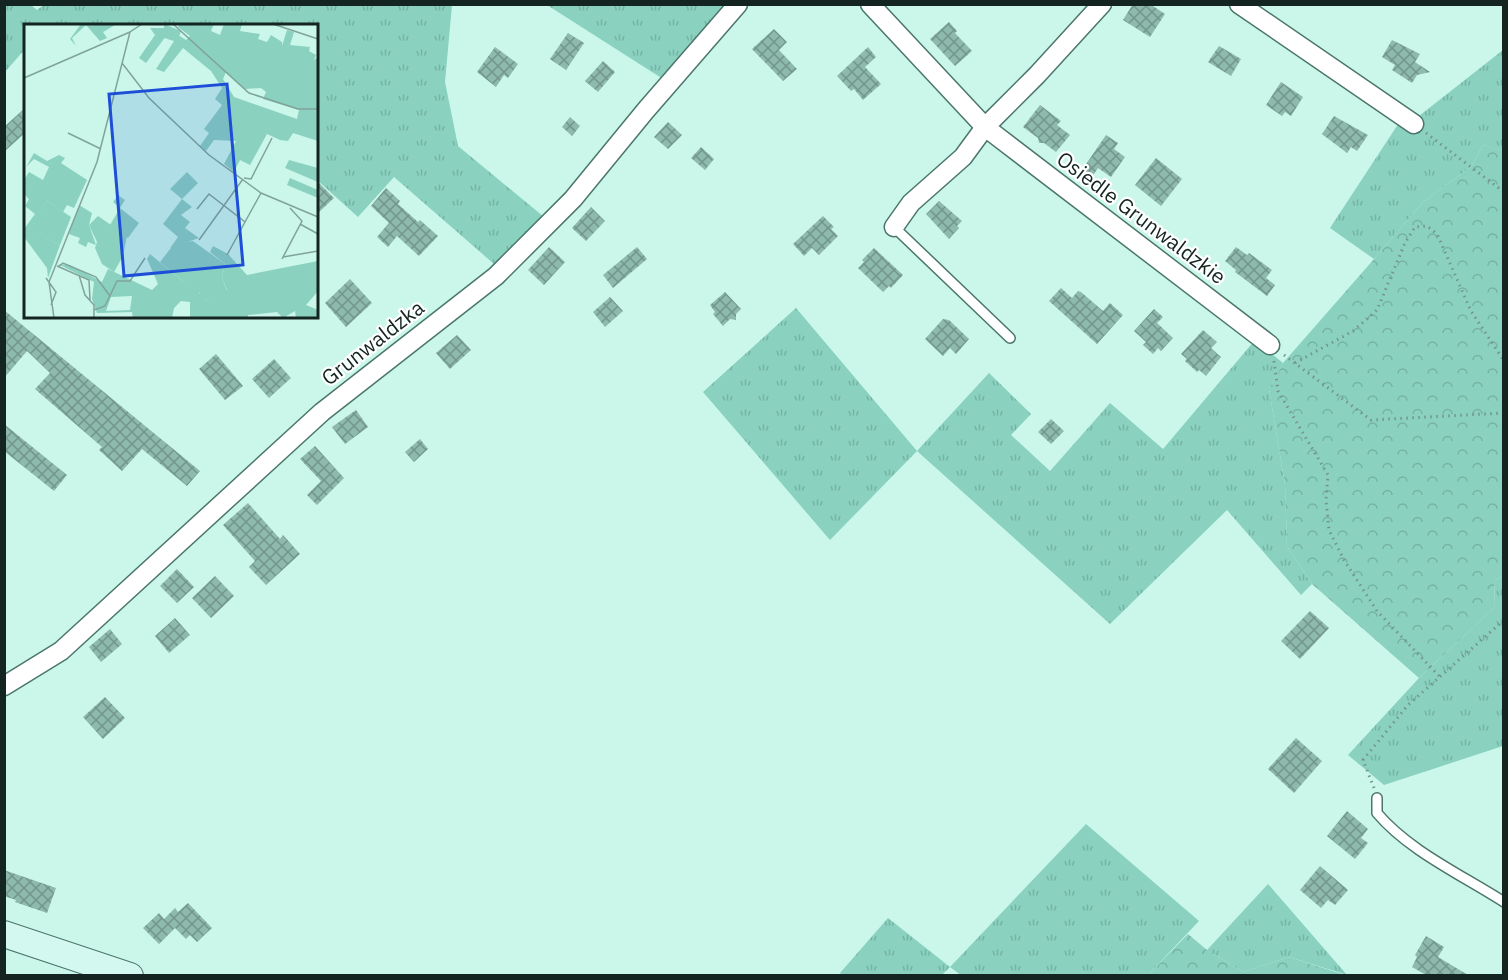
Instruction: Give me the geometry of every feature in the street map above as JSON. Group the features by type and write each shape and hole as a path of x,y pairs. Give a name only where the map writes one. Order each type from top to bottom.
{"street":[{"name":"Grunwaldzka","path":"4,686 61,651 322,412 496,276 573,200 646,110 738,4"},
{"name":"Osiedle Grunwaldzkie","path":"870,4 985,127 1270,345"},
{"path":"894,227 911,203 963,157 985,127 1037,75 1102,4"},
{"path":"1239,4 1414,124"},
{"path":"4,934 130,975"}],"lane":[{"path":"894,227 1010,338"},
{"path":"1377,798 1377,813 1389,828 1503,902"}],"path":[{"path":"1414,124 1503,192"},
{"path":"1295,363 1353,331 1377,310 1405,243 1415,227 1427,226 1437,234 1471,311 1503,361"},
{"path":"1270,345 1371,420 1503,413"},
{"path":"1270,345 1276,368 1278,391 1328,474 1326,500 1329,530 1344,560 1377,611 1440,676"},
{"path":"1377,798 1363,760 1408,705 1503,620"}],"green space":[{"path":"45,4 452,5 445,82 458,146 544,217 494,264 394,177 358,217 318,181 318,24 24,24 24,50 5,72 5,5 31,5 37,10"},
{"path":"547,5 730,5 663,79"},
{"path":"1503,50 1503,151 1483,145 1471,167 1424,201 1374,259 1330,228 1408,109 1419,116"},
{"path":"1483,145 1504,151 1503,576 1494,581 1495,607 1419,678 1312,584 1287,546 1285,485 1269,389 1283,363 1424,201 1471,167"},
{"path":"796,308 917,451 830,540 703,392"},
{"path":"1255,340 1283,363 1269,389 1285,485 1287,546 1312,584 1301,595 1227,510 1110,624 917,451 989,373 1031,414 1011,435 1050,471 1110,403 1163,449"},
{"path":"1503,576 1503,746 1384,785 1348,755 1419,678 1495,607 1494,581"},
{"path":"1086,824 1199,921 1148,975 962,976 950,967"},
{"path":"1268,884 1347,975 1289,957 1243,972 1207,950"},
{"path":"888,918 950,967 942,975 843,976 840,973"},
{"path":"1188,934 1207,950 1243,972 1289,957 1345,975 1148,975"}],"building":[{"path":"1133,4 1150,4 1165,14 1150,37 1123,20"},
{"path":"949,22 957,31 955,33 972,51 955,66 930,39"},
{"path":"774,29 787,42 779,50 797,69 783,81 752,49"},
{"path":"568,33 584,43 566,70 550,59"},
{"path":"1392,40 1420,54 1415,62 1430,72 1417,75 1412,83 1392,70 1395,65 1382,57"},
{"path":"1219,46 1241,59 1231,76 1208,62"},
{"path":"495,47 518,64 508,78 504,75 496,87 477,72"},
{"path":"868,47 876,57 865,67 881,84 863,100 854,89 851,91 837,76"},
{"path":"603,61 615,72 598,92 585,81"},
{"path":"1281,82 1303,97 1291,116 1285,112 1282,116 1266,105"},
{"path":"1040,105 1061,121 1057,125 1070,135 1056,152 1044,143 1039,143 1038,138 1023,127"},
{"path":"24,109 24,134 4,152 4,127"},
{"path":"1334,116 1368,135 1357,151 1351,147 1347,153 1322,134"},
{"path":"570,117 580,126 572,136 562,127"},
{"path":"668,122 682,135 668,149 654,137"},
{"path":"1106,135 1118,143 1114,149 1125,157 1111,177 1098,168 1092,177 1082,170"},
{"path":"701,147 714,159 705,170 691,158"},
{"path":"1156,158 1182,179 1161,206 1135,185"},
{"path":"318,182 334,198 318,213"},
{"path":"386,188 400,201 398,204 438,236 419,256 397,236 388,247 377,237 389,223 371,206"},
{"path":"939,201 962,221 949,239 926,214"},
{"path":"591,207 605,221 586,241 572,228"},
{"path":"823,216 834,227 831,229 838,236 819,255 812,248 804,256 793,244"},
{"path":"549,247 565,262 544,285 528,270"},
{"path":"637,247 647,259 613,288 603,275"},
{"path":"1236,247 1247,255 1249,253 1272,270 1266,278 1275,285 1267,296 1235,272 1236,270 1225,261"},
{"path":"874,248 903,275 891,288 889,286 883,292 858,268 864,262 862,260"},
{"path":"350,279 372,303 346,327 325,303"},
{"path":"1061,288 1072,298 1078,291 1081,292 1103,311 1110,303 1123,315 1097,344 1049,301"},
{"path":"725,292 741,309 736,314 736,320 730,319 723,326 713,314 715,312 710,305"},
{"path":"610,297 623,311 605,327 593,312"},
{"path":"1154,309 1163,317 1157,323 1173,338 1161,351 1158,348 1153,354 1143,345 1146,342 1134,331"},
{"path":"4,310 200,471 187,486 142,449 122,471 99,450 102,447 35,389 50,373 27,351 4,378"},
{"path":"943,319 949,320 969,339 956,354 950,348 943,356 925,339"},
{"path":"1203,330 1217,342 1211,348 1221,357 1206,376 1199,370 1197,372 1181,354"},
{"path":"457,335 471,350 450,369 436,353"},
{"path":"216,354 243,386 225,400 199,369"},
{"path":"274,359 291,378 269,398 252,379"},
{"path":"356,410 368,427 345,444 332,427"},
{"path":"1051,419 1064,431 1051,444 1038,432"},
{"path":"4,424 67,475 54,491 4,451"},
{"path":"420,439 428,449 414,462 405,452"},
{"path":"315,446 344,478 317,505 307,495 321,481 300,459"},
{"path":"248,503 280,539 283,535 300,554 266,585 249,567 255,561 223,525"},
{"path":"177,569 194,587 177,603 160,586"},
{"path":"215,576 234,596 211,618 192,598"},
{"path":"1310,611 1329,628 1300,659 1281,641"},
{"path":"175,618 190,635 169,653 155,636"},
{"path":"110,629 122,644 101,662 89,647"},
{"path":"105,697 125,718 103,739 83,717"},
{"path":"1296,738 1322,761 1294,793 1268,769"},
{"path":"1347,811 1368,829 1361,838 1368,843 1355,859 1327,836"},
{"path":"1320,866 1348,890 1335,905 1328,900 1321,908 1300,890"},
{"path":"4,870 56,888 47,913 4,896"},
{"path":"188,903 212,928 197,942 190,935 186,939 175,928 159,944 143,928 159,913 164,919 175,908 178,912"},
{"path":"1426,936 1444,947 1438,957 1468,975 1426,975 1412,967 1417,957 1415,955"}]}
